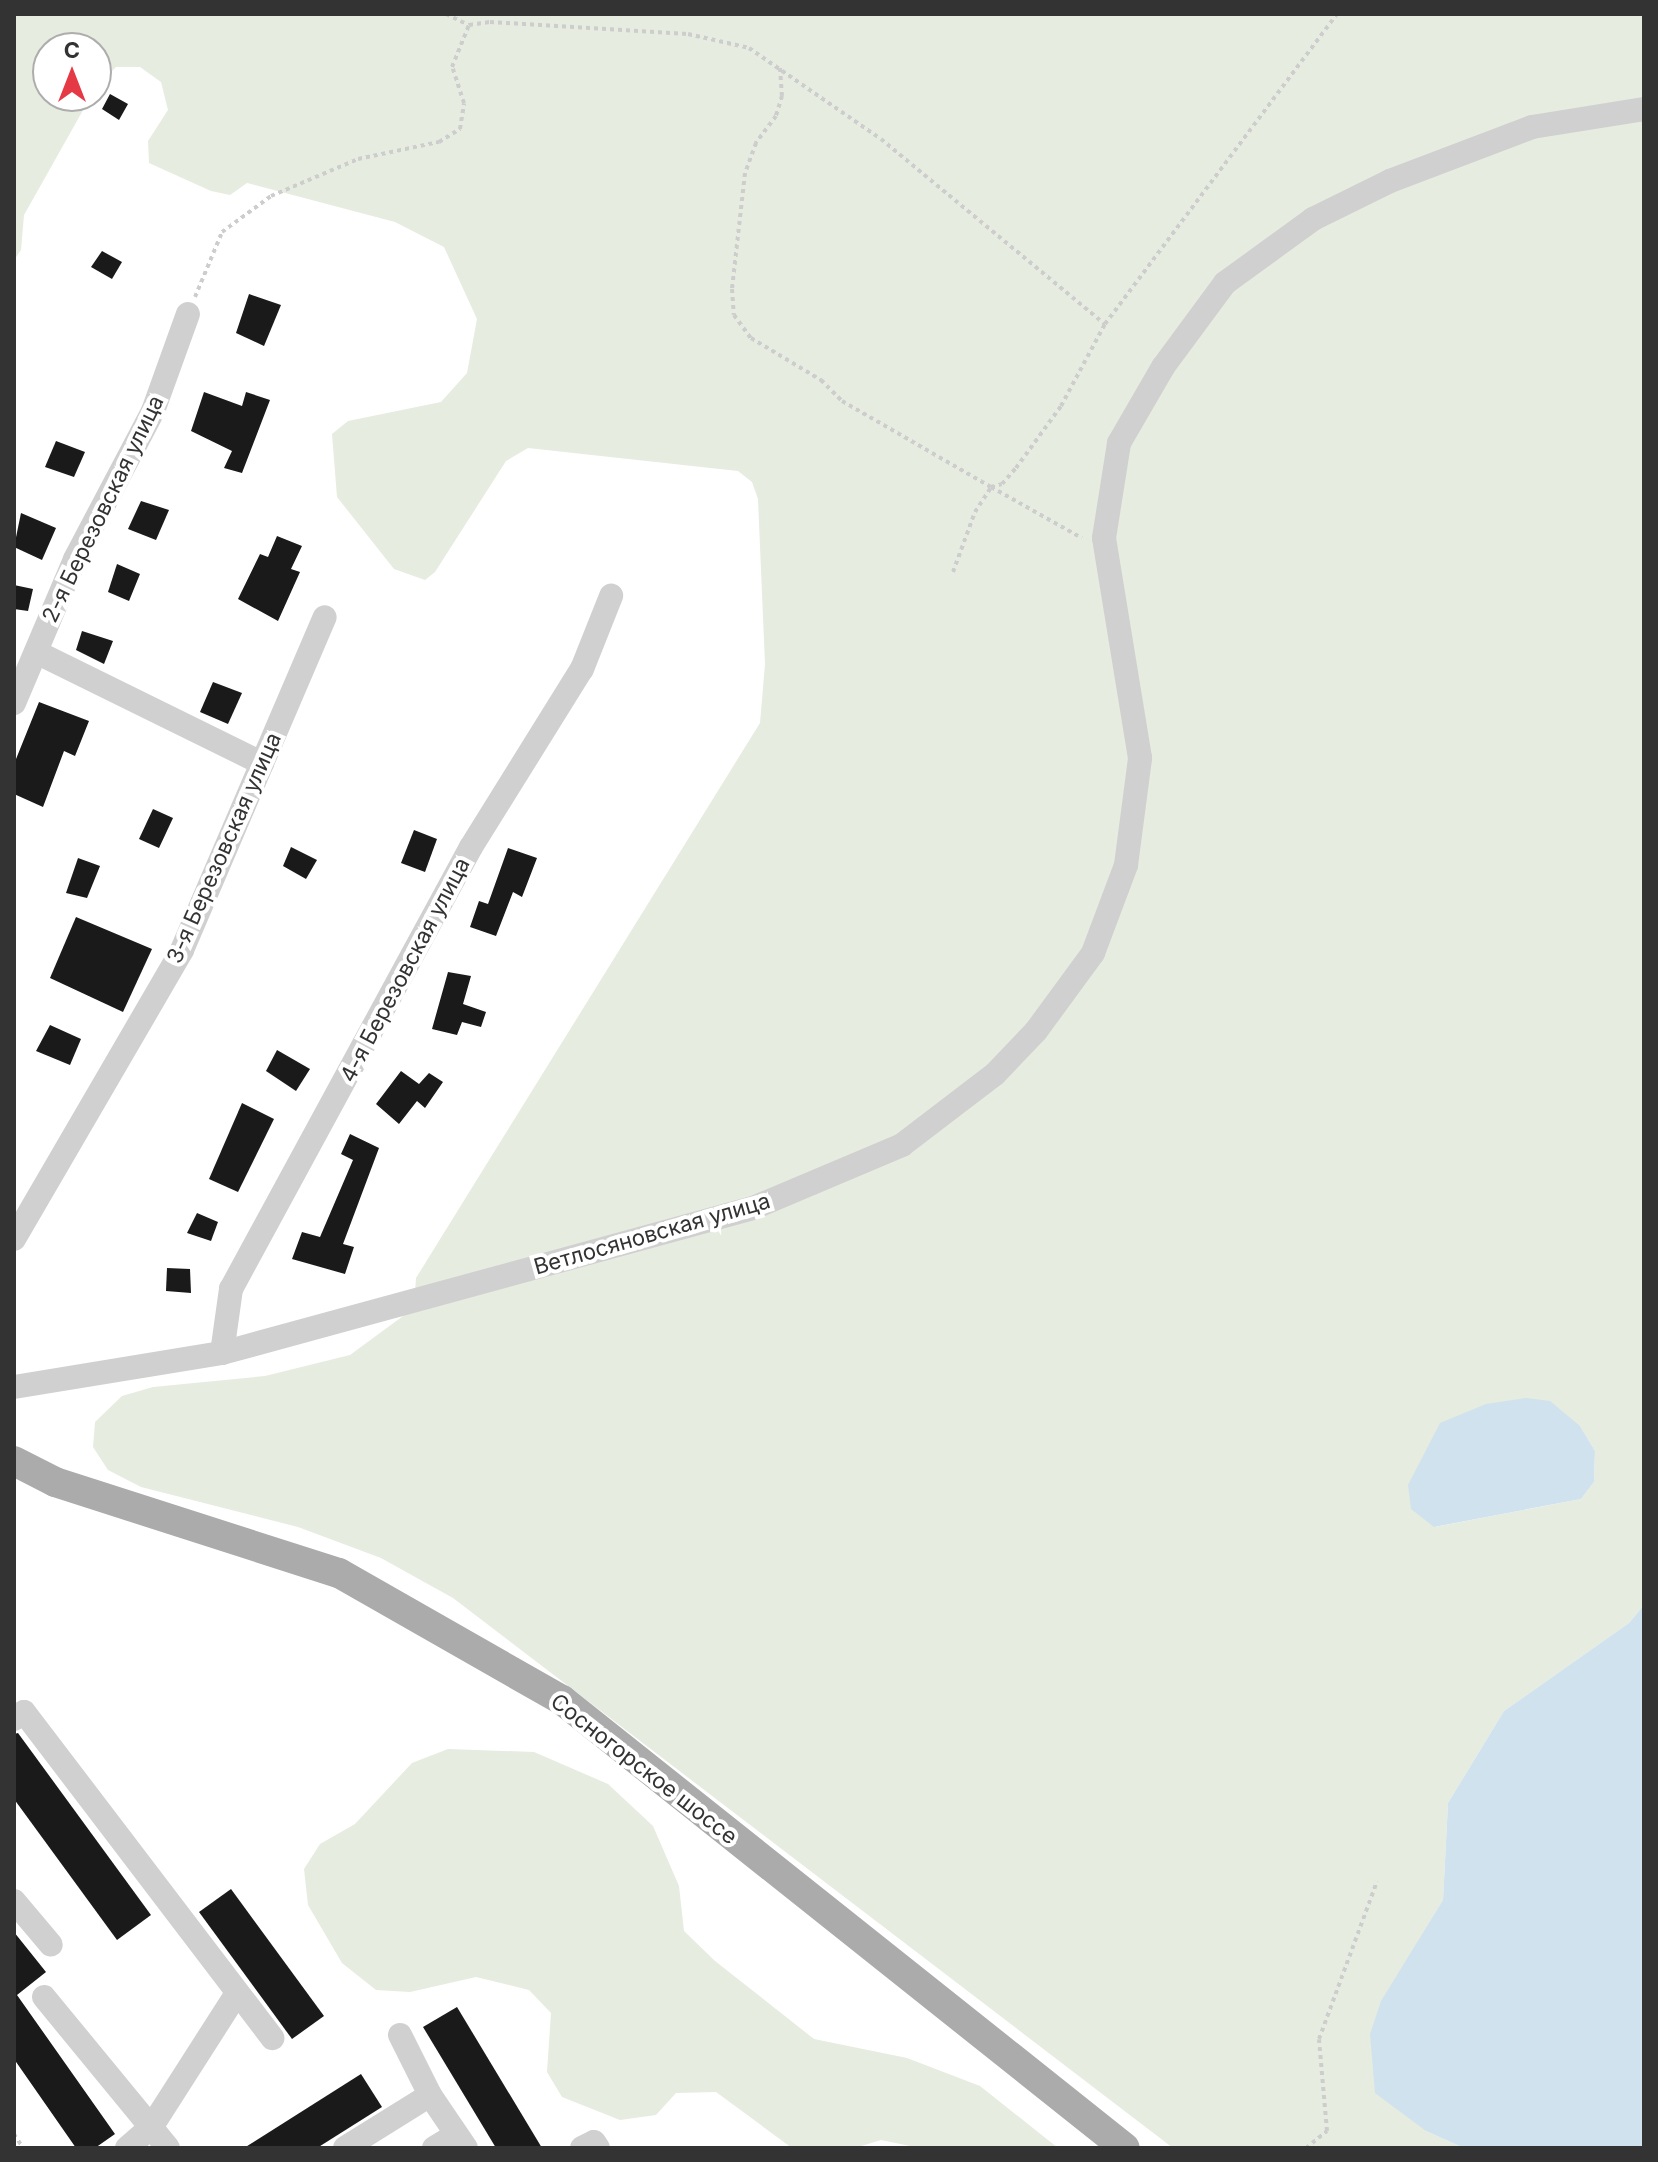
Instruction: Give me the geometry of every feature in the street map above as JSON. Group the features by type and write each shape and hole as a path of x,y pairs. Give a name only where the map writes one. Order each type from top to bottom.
{"main road":[{"name":"Сосногорское шоссе","path":"14,1461 55,1482 339,1573 562,1700 1125,2148"}],"street":[{"name":"Ветлосяновская улица","path":"14,1387 222,1353 753,1208 902,1145 995,1074 1036,1031 1093,953 1126,865 1140,758 1105,547 1119,443 1163,367 1225,283 1313,219 1390,181 1532,127 1644,109"},
{"name":"2-я Березовская улица","path":"14,703 75,559 153,411 188,314"},
{"name":"4-я Березовская улица","path":"222,1353 231,1289 471,847 582,669 611,596"},
{"name":"3-я Березовская улица","path":"14,1239 182,950 325,617"},
{"path":"36,652 262,763"},
{"path":"14,1719 24,1712 272,2038"},
{"path":"14,1901 51,1945"},
{"path":"127,2148 152,2126 237,1993"},
{"path":"44,1997 168,2148"},
{"path":"400,2035 430,2095 461,2141 434,2148"},
{"path":"345,2148 430,2095"},
{"path":"582,2148 594,2142 598,2148"}],"path":[{"path":"446,14 469,25 688,34 749,48 881,139 1105,324"},
{"path":"953,572 975,512 991,487 1002,484 1016,468 1061,406 1105,324 1337,14"},
{"path":"188,314 222,232 271,196 358,159 439,142 460,129 464,103 452,67 469,25"},
{"path":"780,68 782,96 776,116 756,143 745,173 732,289 734,315 751,338 821,380 842,401 991,487 1105,547"},
{"path":"1306,2148 1327,2131 1319,2039 1377,1881"},
{"path":"14,2134 23,2148"}],"shaded area":[{"path":"14,14 1644,14 1644,1605 1629,1623 1504,1711 1448,1803 1443,1900 1382,2001 1426,2131 1464,2148 1173,2148 453,1598 381,1558 298,1527 141,1487 108,1470 93,1447 95,1422 122,1396 153,1387 265,1376 350,1355 414,1308 416,1278 760,723 765,664 758,499 752,482 738,471 528,448 506,461 435,572 425,580 394,569 337,497 332,434 348,421 441,402 467,373 477,319 444,247 395,222 247,183 230,195 211,191 149,163 148,141 168,110 161,82 140,67 116,67 112,71 112,32 32,32 32,112 82,112 24,215 21,250 14,260","holes":["1580,1426 1595,1451 1594,1482 1581,1499 1435,1527"]},
{"path":"448,1749 534,1752 608,1784 653,1826 679,1886 684,1931 715,1961 814,2039 907,2058 980,2086 1058,2148 920,2148 881,2140 855,2148 792,2148 716,2092 676,2093 656,2115 620,2120 562,2097 547,2072 551,2013 529,1990 476,1977 410,1992 376,1990 342,1963 308,1905 304,1869 320,1844 355,1824 412,1763"}],"water":[{"path":"1526,1398 1550,1401 1580,1426 1595,1451 1594,1482 1581,1499 1434,1527 1411,1509 1408,1485 1440,1423 1486,1404"},
{"path":"1644,1605 1644,2148 1464,2148 1426,2131 1375,2093 1370,2034 1381,2001 1443,1900 1448,1803 1504,1711 1629,1623"}],"building":[{"path":"112,95 128,104 119,120 107,112 112,112"},
{"path":"102,251 122,262 112,279 91,267"},
{"path":"249,294 281,305 264,346 236,333"},
{"path":"204,392 242,406 246,392 270,400 242,473 224,468 232,451 191,431"},
{"path":"56,441 85,452 74,477 45,467"},
{"path":"141,501 169,510 156,540 128,529"},
{"path":"21,513 56,528 42,560 14,547"},
{"path":"277,536 302,546 291,569 300,572 278,621 238,599 260,554 268,557"},
{"path":"117,564 140,574 129,601 108,592"},
{"path":"14,585 33,589 28,611 14,609"},
{"path":"82,631 113,641 104,664 76,650"},
{"path":"213,682 242,693 228,724 200,712"},
{"path":"39,702 89,721 75,756 64,751 43,807 14,794 14,764"},
{"path":"153,809 173,818 159,848 139,839"},
{"path":"414,830 437,839 425,872 401,863"},
{"path":"291,847 317,860 306,879 283,866"},
{"path":"508,848 537,858 522,897 513,892 496,936 470,927 479,901 488,904"},
{"path":"78,858 100,866 87,898 66,893"},
{"path":"76,917 152,949 123,1012 50,978"},
{"path":"448,972 471,976 463,1004 486,1012 481,1027 462,1022 457,1035 432,1029"},
{"path":"50,1025 81,1039 70,1065 36,1051"},
{"path":"277,1050 310,1069 296,1091 266,1071"},
{"path":"401,1071 419,1084 429,1073 443,1082 425,1108 417,1101 399,1124 376,1104"},
{"path":"242,1103 274,1119 238,1192 209,1179"},
{"path":"350,1134 379,1148 343,1244 354,1247 345,1274 292,1259 302,1232 320,1237 353,1160 341,1154"},
{"path":"197,1213 218,1222 211,1241 187,1233"},
{"path":"167,1268 190,1269 191,1293 166,1291"},
{"path":"18,1733 151,1915 117,1940 14,1799 14,1734"},
{"path":"231,1889 324,2016 292,2039 199,1912"},
{"path":"14,1932 46,1972 17,1995 115,2134 95,2148 76,2148 14,2059"},
{"path":"457,2007 542,2148 496,2148 423,2027"},
{"path":"361,2074 382,2107 317,2148 244,2148"}]}
